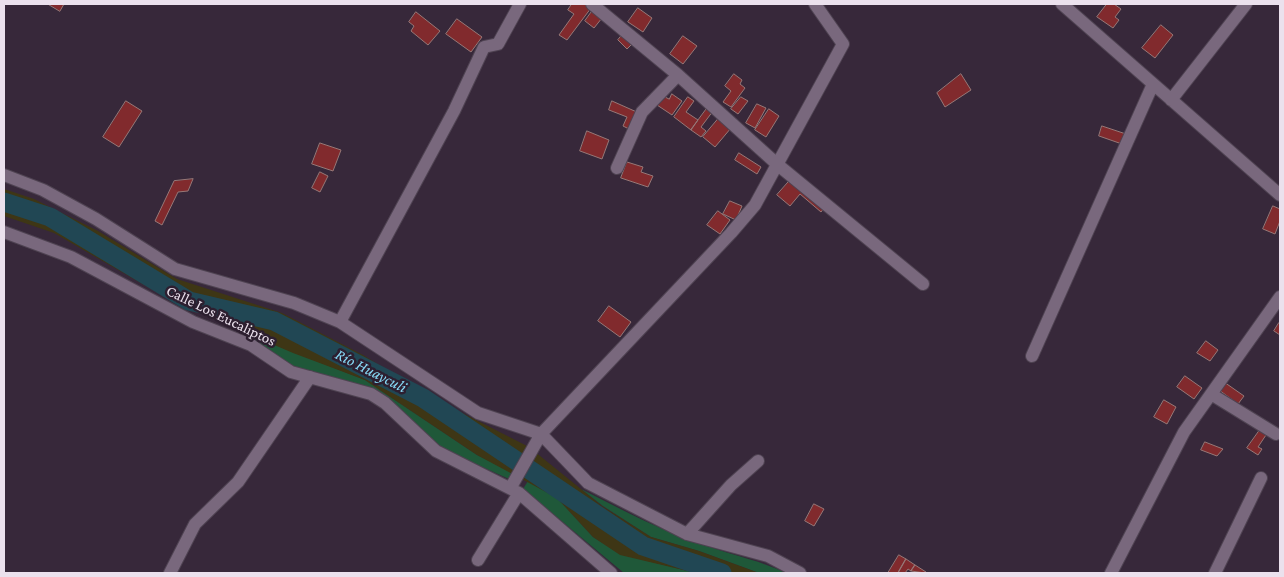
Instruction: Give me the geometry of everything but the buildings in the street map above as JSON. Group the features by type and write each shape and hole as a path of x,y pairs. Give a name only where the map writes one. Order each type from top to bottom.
{"street":[{"path":"340,322 454,111 484,47 498,44 520,4"},
{"path":"592,4 678,75 778,165 922,284"},
{"path":"478,560 539,439 755,205 843,44 814,4"},
{"path":"1062,4 1171,100 1279,191"},
{"path":"1171,100 1246,4"},
{"path":"617,168 642,112 678,75"},
{"path":"1032,356 1153,84"},
{"path":"4,175 43,190 96,219 175,269 294,303 340,322 478,413 539,439 588,483 687,534 768,556 800,573"},
{"name":"Calle Los Eucaliptos","path":"4,232 71,257 192,322 251,345 291,372 371,394 385,403 436,451 515,486 611,573"},
{"path":"1111,573 1178,442 1280,297"},
{"path":"170,573 195,524 238,482 310,377"},
{"path":"1212,394 1276,434"},
{"path":"687,534 731,485 758,461"},
{"path":"1215,573 1261,478"}],"green space":[{"path":"245,333 365,380 477,455 514,473 509,479 438,447 391,403 294,367"},
{"path":"528,481 557,498 593,537 620,554 696,573 624,573 523,489"},
{"path":"581,489 644,521 677,535 786,573 759,573 699,551 651,537 603,506"}],"sand":[{"path":"4,189 34,199 98,231 177,279 282,313 363,355 435,399 529,447 602,506 651,537 699,551 759,573 696,573 620,555 593,537 557,498 477,455 365,380 293,353 172,301 54,233 4,216"}],"waterway":[{"name":"Río Huayculi","path":"4,202 50,217 189,301 274,321 423,398 643,546 722,573"}]}
